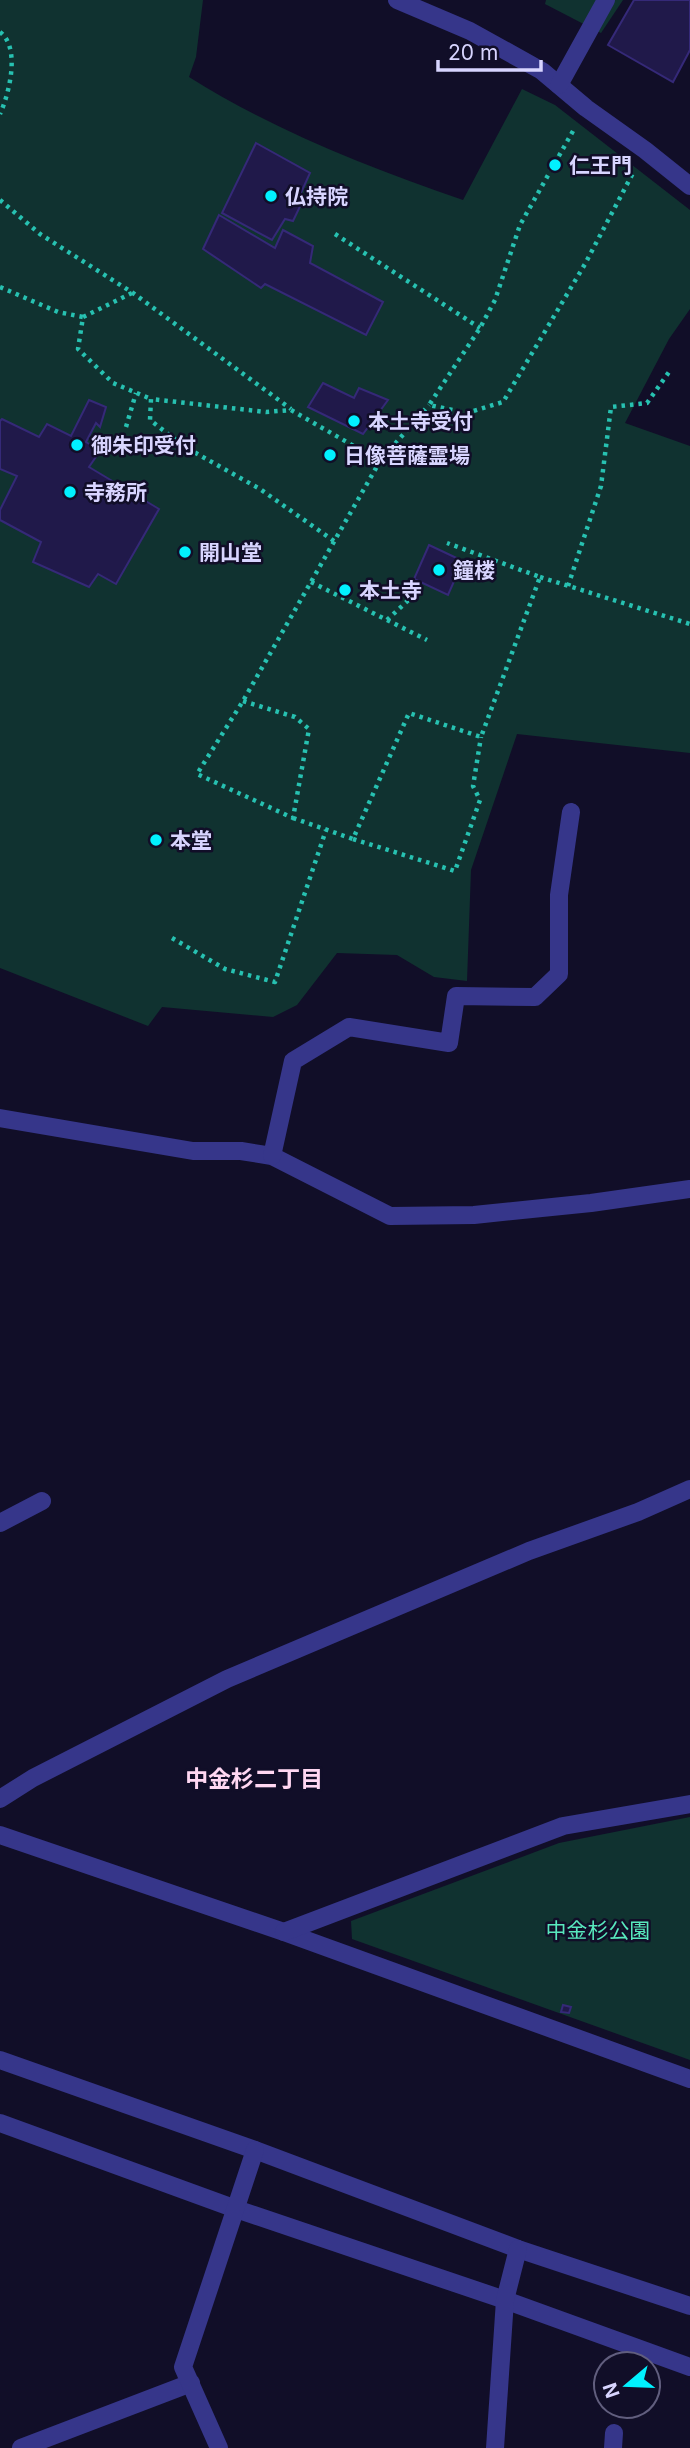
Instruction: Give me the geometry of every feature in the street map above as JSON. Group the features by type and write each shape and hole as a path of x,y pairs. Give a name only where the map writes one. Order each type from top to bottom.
{"street":[{"path":"398,0 470,31 542,71 586,108 690,186"},
{"path":"559,85 606,0"},
{"path":"272,1156 293,1061 349,1027 449,1043 456,996 535,997 559,974 559,895 571,812"},
{"path":"0,1118 193,1151 241,1151 272,1156 390,1216 474,1215 690,1189"},
{"path":"0,1799 46,1772 227,1679 529,1550 638,1512 690,1489"},
{"path":"0,1523 42,1501"},
{"path":"284,1932 563,1826 690,1804"},
{"path":"0,1835 284,1932 690,2079"},
{"path":"0,2060 255,2150 518,2249 690,2305"},
{"path":"0,2123 236,2209 505,2300 690,2367"},
{"path":"219,2448 183,2367 255,2150"},
{"path":"495,2448 505,2300 518,2249"},
{"path":"21,2448 191,2383"}],"path":[{"path":"0,32 4,35 12,59 11,81 0,114"},
{"path":"540,577 481,737 473,786 480,800 455,871 293,818 197,774 243,701 380,461 429,405 480,328 495,300 520,225 586,108"},
{"path":"429,405 467,413 503,402 579,275 645,150"},
{"path":"0,201 40,234 133,293 291,410 380,461"},
{"path":"335,234 480,328"},
{"path":"0,288 58,312 83,317 133,293"},
{"path":"83,317 78,349 113,383 151,400 267,412 291,410"},
{"path":"568,586 601,486 611,407 646,403 669,372"},
{"path":"126,428 136,393"},
{"path":"151,400 150,420 185,447 260,489 334,541"},
{"path":"447,543 540,577 690,624"},
{"path":"311,582 427,640"},
{"path":"387,620 416,593"},
{"path":"243,701 295,717 309,729 293,818"},
{"path":"353,839 409,712 481,737"},
{"path":"172,938 225,969 275,982 326,830"}],"green space":[{"name":"本土寺","path":"0,0 203,0 196,57 189,77 289,131 463,200 522,89 555,105 690,210 690,309 669,339 625,423 690,446 690,753 517,734 471,870 467,981 434,977 397,955 337,953 297,1005 273,1017 162,1007 148,1026 0,968"},
{"path":"546,0 623,0 601,33 545,4"},
{"name":"中金杉公園","path":"690,1817 690,2060 352,1939 351,1921 559,1843"}],"building":[{"path":"634,0 690,0 690,50 673,82 608,45"},
{"path":"256,143 310,173 300,195 304,198 293,221 285,219 272,240 222,213"},
{"path":"219,215 275,248 283,230 313,246 310,263 383,302 366,335 265,284 261,288 203,249"},
{"name":"本土寺受付","path":"323,383 354,398 359,388 388,400 363,434 308,407"},
{"name":"寺務所","path":"89,400 106,407 100,427 96,423 86,442 100,451 89,467 159,509 116,584 98,574 89,587 33,562 41,542 0,520 0,510 17,476 0,469 0,421 2,419 39,437 47,424 71,436"},
{"name":"鐘楼","path":"429,545 463,561 448,595 414,579"},
{"path":"563,2005 571,2007 569,2013 561,2012"}],"place":[{"name":"仁王門","path":"555,165"},
{"name":"仏持院","path":"271,196"},
{"name":"本土寺受付","path":"354,421"},
{"name":"御朱印受付","path":"77,445"},
{"name":"日像菩薩霊場","path":"330,455"},
{"name":"寺務所","path":"70,492"},
{"name":"開山堂","path":"185,552"},
{"name":"鐘楼","path":"439,570"},
{"name":"本土寺","path":"345,590"},
{"name":"本堂","path":"156,840"}],"district":[{"name":"中金杉二丁目","path":"254,1779"}]}
